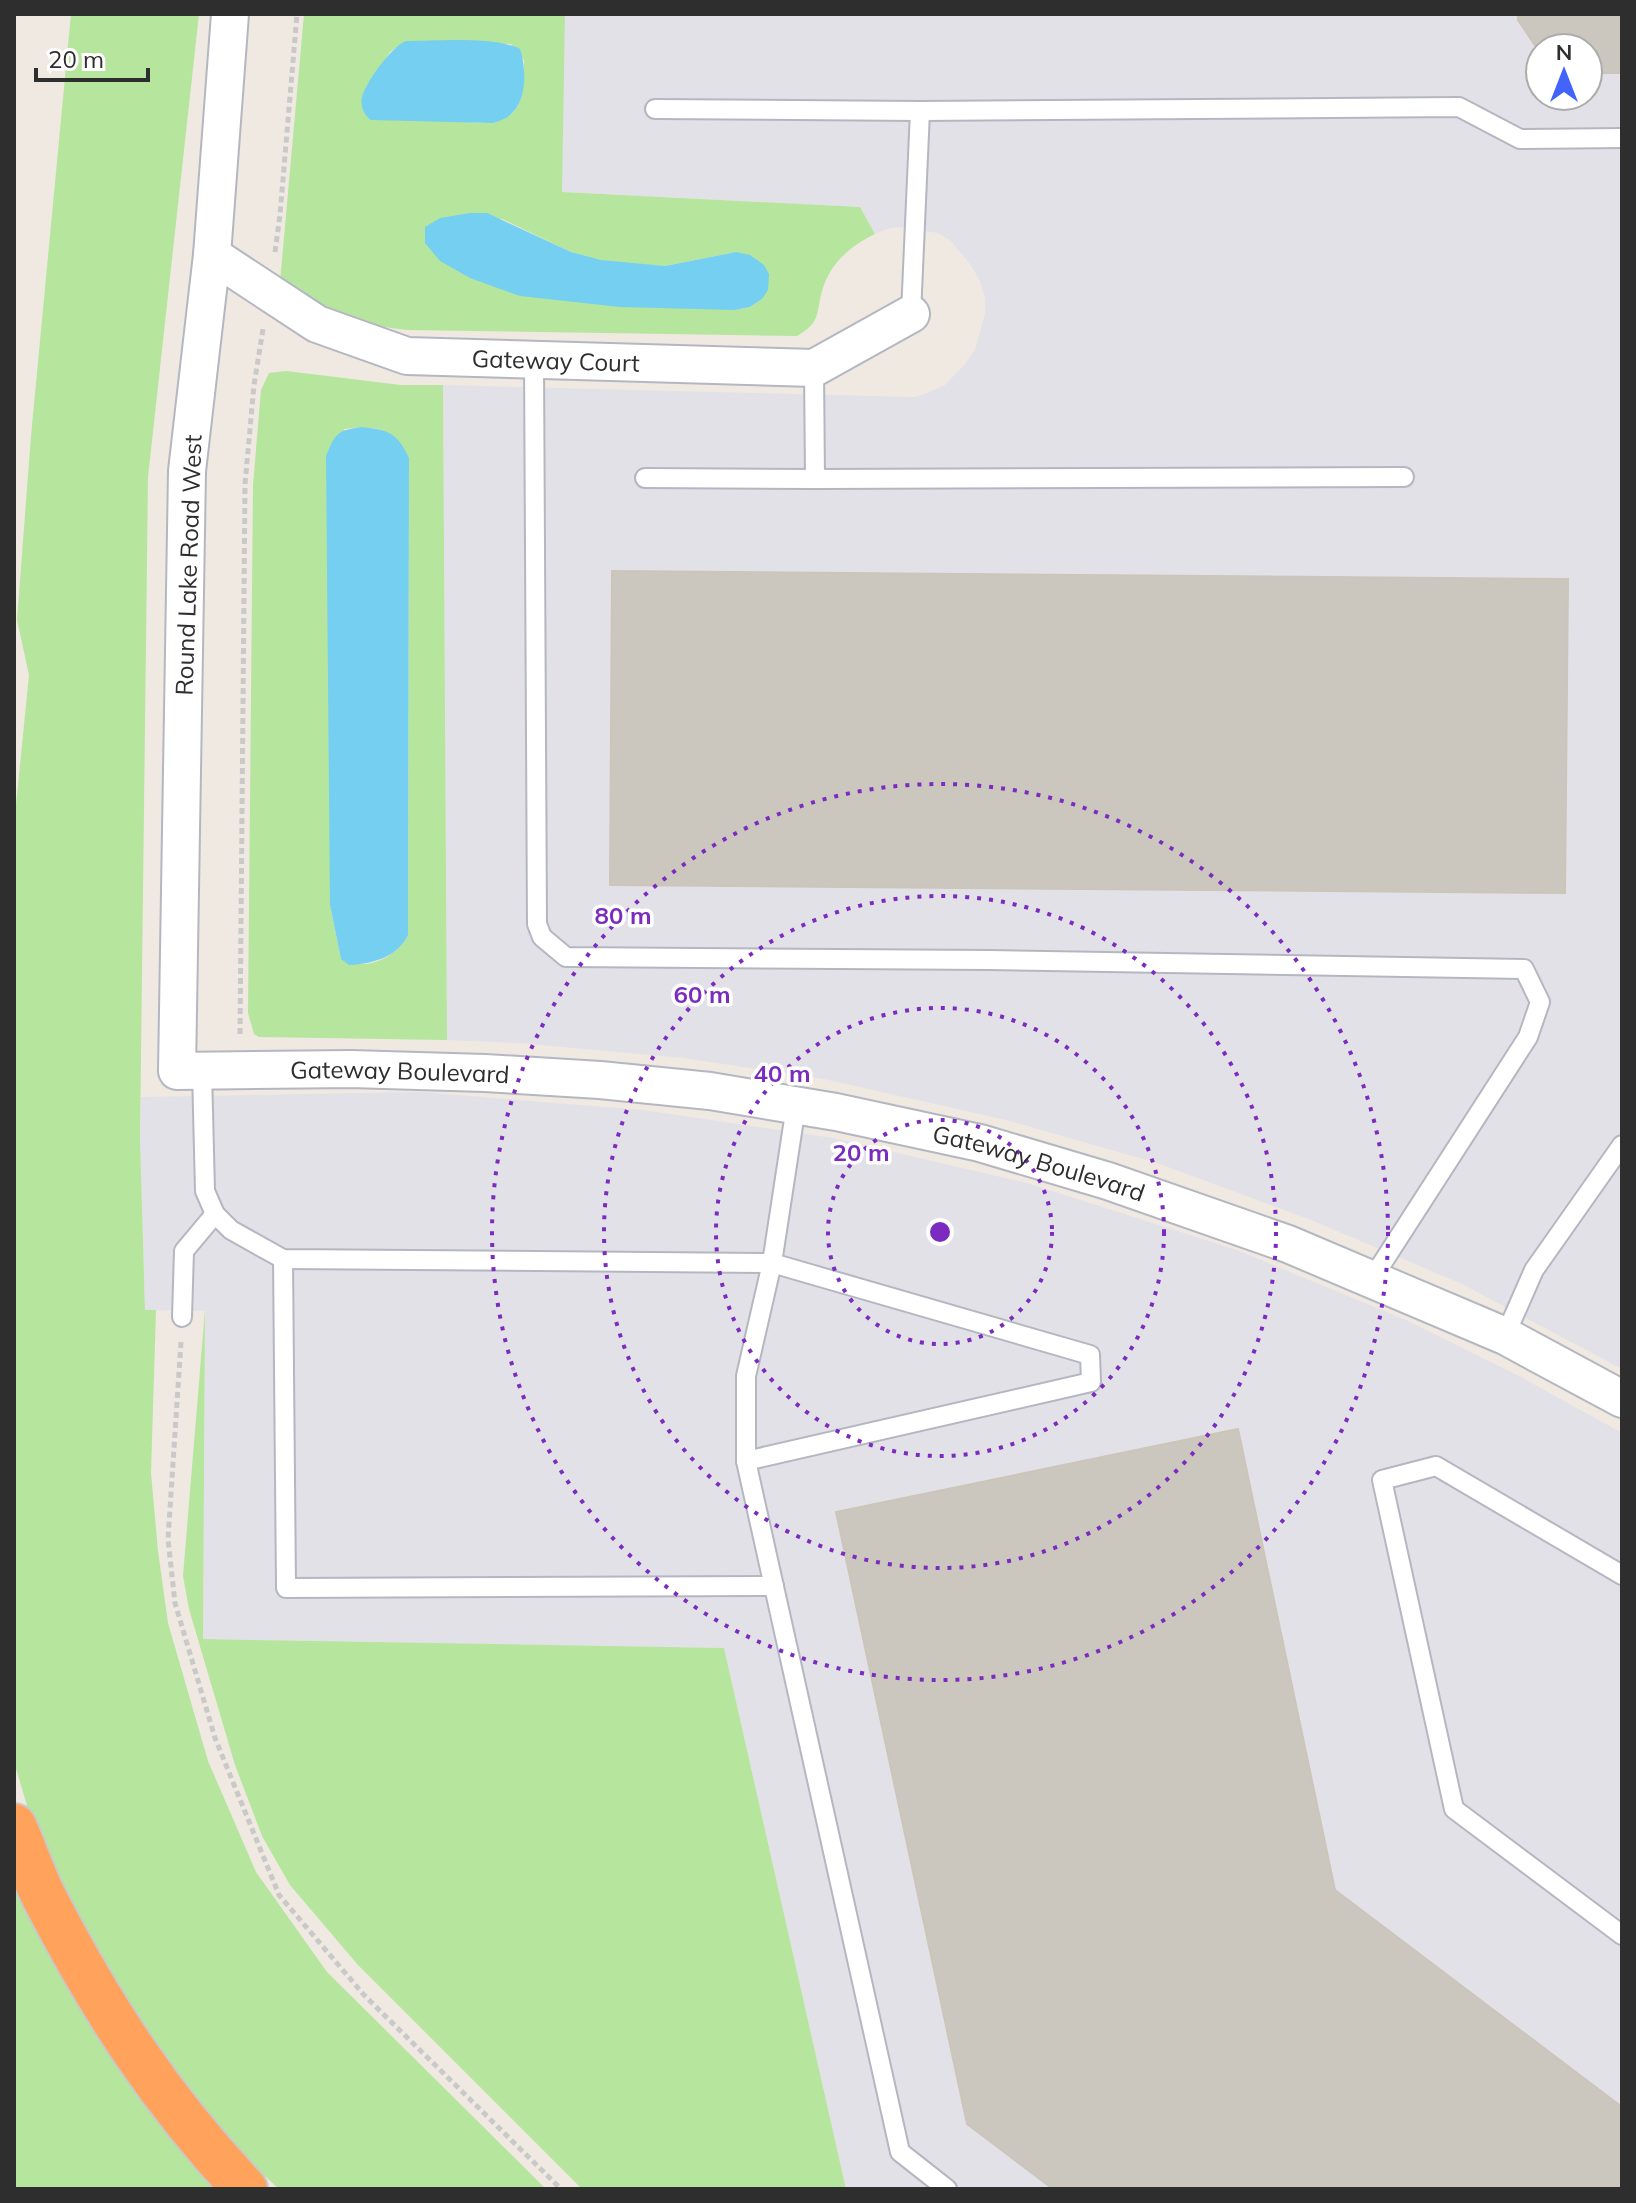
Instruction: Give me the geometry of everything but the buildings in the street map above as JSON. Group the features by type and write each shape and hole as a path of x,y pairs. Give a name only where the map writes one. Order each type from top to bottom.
{"highway":[{"path":"14,1826 44,1897 99,2000 190,2129 245,2189"}],"street":[{"name":"Round Lake Road West","path":"190,1071 187,471 212,255 230,14"},
{"name":"Gateway Court","path":"212,255 317,324 407,356 814,368"},
{"path":"814,368 911,314"},
{"name":"Gateway Boulevard","path":"190,1071 351,1069 499,1073 600,1080 710,1091 980,1143 1108,1181 1288,1244 1505,1336 1622,1399"}],"lane":[{"path":"655,109 920,111 1459,107 1520,139 1622,138"},
{"path":"911,314 920,111"},
{"path":"534,361 537,924 542,937 566,957 1524,969 1540,1002 1528,1037 1372,1279"},
{"path":"814,368 815,479"},
{"path":"645,478 1404,477"},
{"path":"190,1071 205,1191 215,1214 231,1230 283,1259 772,1263 1090,1355 1091,1382 746,1461"},
{"path":"796,1106 772,1263 746,1376 746,1461 900,2152 947,2189"},
{"path":"1505,1336 1534,1270 1622,1145"},
{"path":"182,1317 184,1251 215,1214"},
{"path":"283,1259 286,1588 774,1586"},
{"path":"1622,1575 1436,1466 1382,1480 1454,1809 1622,1935"}],"path":[{"path":"239,1071 245,484 254,385 280,215 297,14"},
{"path":"182,1317 168,1539 175,1603 215,1738 279,1895 364,1995 561,2189"}],"shaded area":[{"path":"565,14 1622,14 1622,1369 1462,1284 1311,1220 1157,1163 1006,1120 824,1079 683,1058 518,1043 447,1040 443,385 914,397 925,394 945,385 975,350 985,314 980,281 950,240 938,233 899,227 875,234 860,207 561,192"},
{"path":"419,1092 643,1110 833,1138 1027,1183 1237,1250 1406,1320 1521,1377 1622,1433 1622,2189 846,2189 724,1648 203,1639 205,1311 145,1310 141,1097"}],"green space":[{"path":"71,14 199,14 148,477 140,1139 145,1310 156,1310 151,1473 168,1623 208,1761 256,1872 327,1972 546,2189 279,2189 243,2156 176,2075 92,1946 29,1812 14,1762 14,825 29,675 17,620"},
{"path":"304,14 565,14 562,192 860,207 875,234 858,243 837,262 823,288 815,321 797,336 406,330 282,313 279,293","holes":["406,41 511,44 524,60 523,87 518,106 504,118 477,123 362,97 390,52","440,218 502,219 571,252 630,264 665,266 736,252 762,299 750,307 735,310"]},
{"path":"286,371 401,385 443,385 447,1040 259,1037 254,1034 248,1013 253,485 261,390 269,373","holes":["344,429 379,429 409,458 408,935 388,956 360,964 341,959 330,905"]},
{"path":"205,1310 203,1639 724,1648 846,2189 582,2189 358,1965 290,1885 262,1836 235,1765 189,1609 183,1576"},
{"path":"14,1865 226,2189 14,2189"}],"water":[{"path":"406,41 496,42 520,49 524,84 516,109 506,118 493,123 371,120 362,107 364,90 387,57"},
{"path":"487,213 571,252 601,260 665,266 736,252 750,255 764,265 769,274 768,290 762,299 750,307 735,310 620,307 520,296 470,278 440,261 425,243 425,227 440,218"},
{"path":"362,427 391,434 409,458 408,935 391,954 367,963 349,965 341,959 330,905 326,456 338,434"}]}
